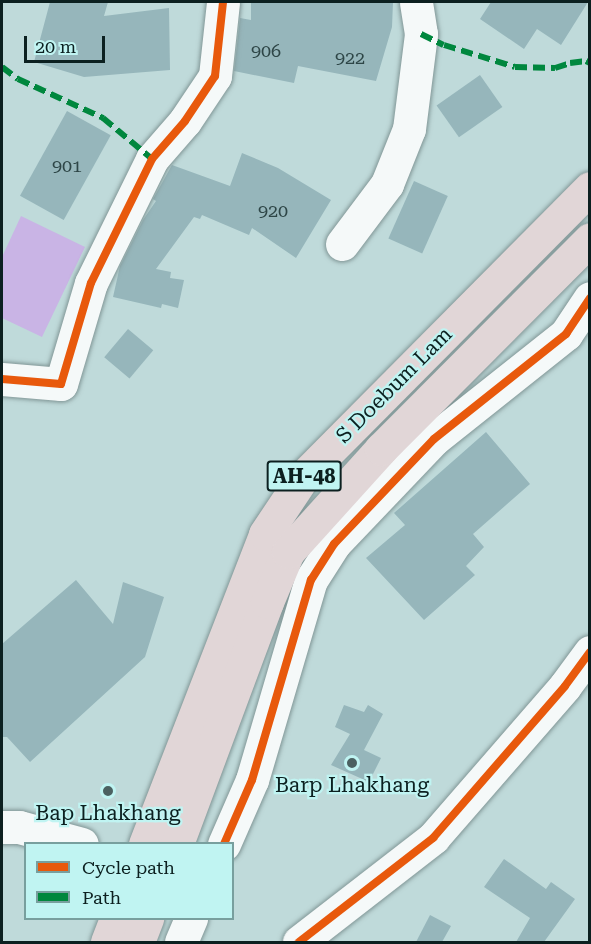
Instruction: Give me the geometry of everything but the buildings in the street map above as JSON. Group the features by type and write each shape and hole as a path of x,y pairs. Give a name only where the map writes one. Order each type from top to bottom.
{"highway":[{"name":"S Doebum Lam","path":"145,842 265,534 303,477 352,425 588,190"},
{"name":"S Doebum Lam","path":"177,842 288,552 332,500 381,449 590,239"},
{"path":"107,942 115,920"},
{"path":"138,942 146,920"}],"street":[{"path":"2,380 61,384 91,283 152,159 185,121 214,76 223,2"},
{"path":"342,244 387,184 409,129 421,34 416,2"},
{"path":"224,842 252,780 311,580 334,544 434,439 567,334 590,298"},
{"path":"299,942 433,838 565,686 590,652"},
{"path":"2,827 19,827 78,842"},
{"path":"181,942 190,920"}],"shaded area":[{"path":"21,216 85,247 42,337 2,318 2,257"}],"marked path":[{"path":"421,34 444,45 515,67 555,68 570,63 586,61 590,63"},
{"path":"2,67 18,79 103,118 152,159"}],"cycle path":[{"path":"2,379 61,384 91,283 152,159 185,121 215,76 223,2"},
{"path":"225,842 252,780 311,580 334,544 434,439 566,334 590,298"},
{"path":"299,942 433,838 565,686 590,652"}],"place":[{"name":"Barp Lhakhang","path":"352,763"},
{"name":"Bap Lhakhang","path":"108,791"}]}
